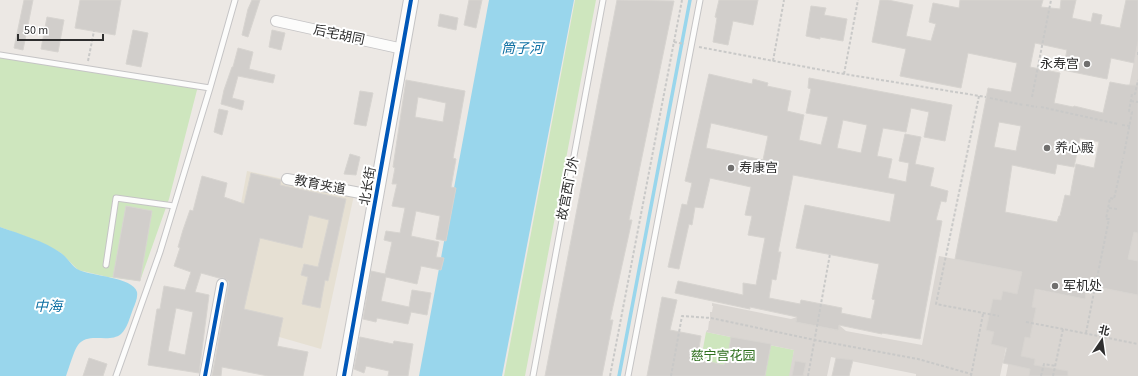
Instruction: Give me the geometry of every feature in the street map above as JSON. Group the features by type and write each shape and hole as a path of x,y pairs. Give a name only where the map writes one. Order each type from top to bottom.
{"street":[{"name":"北长街","path":"344,376 411,0"},
{"name":"后宅胡同","path":"276,21 403,49"},
{"name":"教育夹道","path":"288,179 376,196"},
{"path":"205,376 222,284"}],"lane":[{"path":"116,376 160,252 235,0"},
{"name":"故宫西门外","path":"533,376 603,0"},
{"path":"628,376 688,45 700,0"},
{"path":"0,55 210,88"},
{"path":"106,265 116,198 174,206"}],"path":[{"path":"610,376 682,0"},
{"path":"773,61 784,0"},
{"path":"844,74 858,0"},
{"path":"1032,97 1051,0"},
{"path":"87,69 94,31"},
{"path":"674,42 844,74 986,97"},
{"path":"1138,52 1138,57"},
{"path":"1124,154 1132,112 1128,111 1132,94 1135,94 1138,80"},
{"path":"979,96 936,304 999,316"},
{"path":"990,98 1037,107"},
{"path":"1131,101 1138,102"},
{"path":"1041,107 1118,124"},
{"path":"1122,125 1130,126"},
{"path":"1096,283 1109,219 1106,219 1110,198 1114,199 1123,158"},
{"path":"1108,208 1117,209"},
{"path":"808,376 830,254"},
{"path":"1086,333 1095,286"},
{"path":"671,376 682,316 711,318 815,340 921,359 971,375 983,314"},
{"path":"1026,322 1138,344"},
{"path":"1054,376 1063,329"},
{"path":"1041,376 1044,364 1056,366"}],"shaded area":[{"path":"1138,41 1138,100 1116,152"},
{"path":"247,171 354,195 321,349 255,330 254,335 218,328"},
{"path":"1134,232 1138,233 1138,261 1128,259"},
{"path":"939,256 1022,272 1000,376 916,376 916,374 831,357 827,376 789,376 794,350 706,332 710,321 710,312 712,312 712,303 791,319 797,317 796,322 837,330 839,325 846,331 922,345"},
{"path":"1087,285 1138,295 1138,376 1006,376 1023,287 1085,299"}],"green space":[{"path":"575,0 596,0 525,376 504,376"},
{"path":"0,55 198,86 169,199 140,281 108,277 78,270 61,253 40,242 0,227"},
{"name":"慈宁宫花园","path":"706,332 794,350 790,376 698,376"}],"water":[{"name":"筒子河","path":"489,0 574,0 502,376 419,376"},
{"name":"中海","path":"0,227 47,245 63,255 74,267 79,270 128,283 134,287 137,292 128,323 123,332 116,337 93,338 82,341 75,351 66,376 0,376"}],"building":[{"path":"24,0 33,0 23,50 14,48"},
{"path":"80,0 121,0 115,35 75,28"},
{"path":"252,0 260,0 248,37 242,35 248,9"},
{"path":"469,0 482,0 476,28 464,25"},
{"path":"617,0 674,1 629,220 632,220 610,320 613,320 602,376 545,376"},
{"path":"719,0 758,0 753,25 733,21 728,45 713,42 717,18 715,17"},
{"path":"880,0 913,5 906,36 931,41 936,24 929,22 933,3 959,8 960,0 1043,0 1041,7 1060,9 1061,0 1076,0 1072,18 1091,22 1093,13 1102,15 1100,24 1120,28 1126,0 1138,0 1138,41 1134,63 1111,58 1107,79 1063,70 1067,50 1035,43 1030,67 1060,73 1054,103 1103,113 1110,82 1126,85 1138,85 1138,233 1134,232 1128,259 1138,261 1138,295 1087,285 1085,299 1035,289 1032,307 1036,308 1030,338 1025,337 1021,356 1035,359 1034,365 1068,371 1068,376 1029,376 1030,369 1003,363 1007,348 991,344 994,332 986,330 993,299 1001,300 1003,291 1017,294 1022,272 955,259 988,88 1011,92 1017,63 968,53 961,88 900,76 906,49 872,42","holes":["999,122 1021,126 1016,151 994,147","1080,138 1099,142 1094,168 1076,164 1070,196 1065,195 1057,222 1005,212 1012,165 1055,174 1057,164 1074,167"]},
{"path":"811,6 826,8 824,15 847,19 843,41 806,36"},
{"path":"440,14 458,18 456,30 438,26"},
{"path":"47,17 64,20 58,52 41,49"},
{"path":"133,30 148,33 141,67 126,64"},
{"path":"272,30 285,33 281,50 269,47"},
{"path":"238,48 253,52 249,69 275,75 273,83 238,76 232,98 244,101 242,110 221,104"},
{"path":"709,74 752,84 753,79 768,83 767,86 791,91 787,111 804,115 799,140 821,145 828,117 806,113 811,89 808,88 809,78 952,105 945,141 924,137 929,112 911,108 906,132 883,128 877,156 892,159 888,178 906,182 909,163 899,161 905,134 921,137 915,164 934,168 930,186 948,191 946,202 941,201 936,220 942,221 920,339 882,334 839,325 838,330 796,322 797,317 750,307 750,309 675,293 678,281 743,295 743,283 756,285 765,238 748,235 752,216 745,215 751,187 710,178 703,208 695,207 692,225 689,224 679,269 668,267 682,204 687,205 692,183 685,181","holes":["843,120 867,125 861,153 837,148","711,123 768,136 763,160 706,148","793,175 895,194 890,222 805,205 796,248 879,264 872,299 875,300 871,319 841,313 842,308 801,300 800,304 769,298 772,279 776,280 781,252 778,252"]},
{"path":"406,80 465,91 453,158 456,159 451,187 456,188 446,241 436,239 440,216 416,211 411,236 439,242 436,257 444,258 441,270 421,266 417,284 386,277 381,301 409,307 412,290 431,293 427,315 411,312 408,324 377,318 376,322 363,319 371,271 385,274 392,242 384,240 386,231 400,233 405,208 392,206 397,184 392,184 395,168 393,167","holes":["418,97 446,103 443,122 415,117"]},
{"path":"360,91 373,93 366,126 354,124"},
{"path":"219,109 228,111 222,135 214,132"},
{"path":"350,154 360,157 356,175 344,174"},
{"path":"251,173 281,180 280,185 346,199 328,281 325,280 320,308 302,304 308,277 301,275 304,264 318,267 329,220 309,215 302,248 260,238 244,309 283,318 277,346 308,352 303,376 268,376 222,367 221,376 212,376 229,282 224,278 201,273 195,292 209,295 199,373 148,365 157,309 160,309 164,286 185,290 191,272 174,266 180,248 178,247 183,230 190,210 193,211 202,176 227,183 224,197 244,204","holes":["176,308 193,312 185,355 168,351"]},
{"path":"126,206 152,211 140,281 113,277"},
{"path":"662,297 677,300 670,330 701,336 697,359 724,365 725,362 727,362 731,337 771,344 765,376 647,376"},
{"path":"360,337 393,344 394,341 413,344 408,376 388,376 389,371 366,366 364,373 354,369"},
{"path":"89,358 107,364 103,376 83,376"},
{"path":"836,358 853,360 849,376 832,376"},
{"path":"795,361 806,363 803,376 792,376"}],"waterway":[{"path":"619,376 690,0"}],"cycle path":[{"path":"344,376 411,0"},
{"path":"205,376 222,284"}],"place":[{"name":"永寿宫","path":"1087,64"},
{"name":"养心殿","path":"1047,148"},
{"name":"寿康宫","path":"731,168"},
{"name":"军机处","path":"1055,286"}]}
